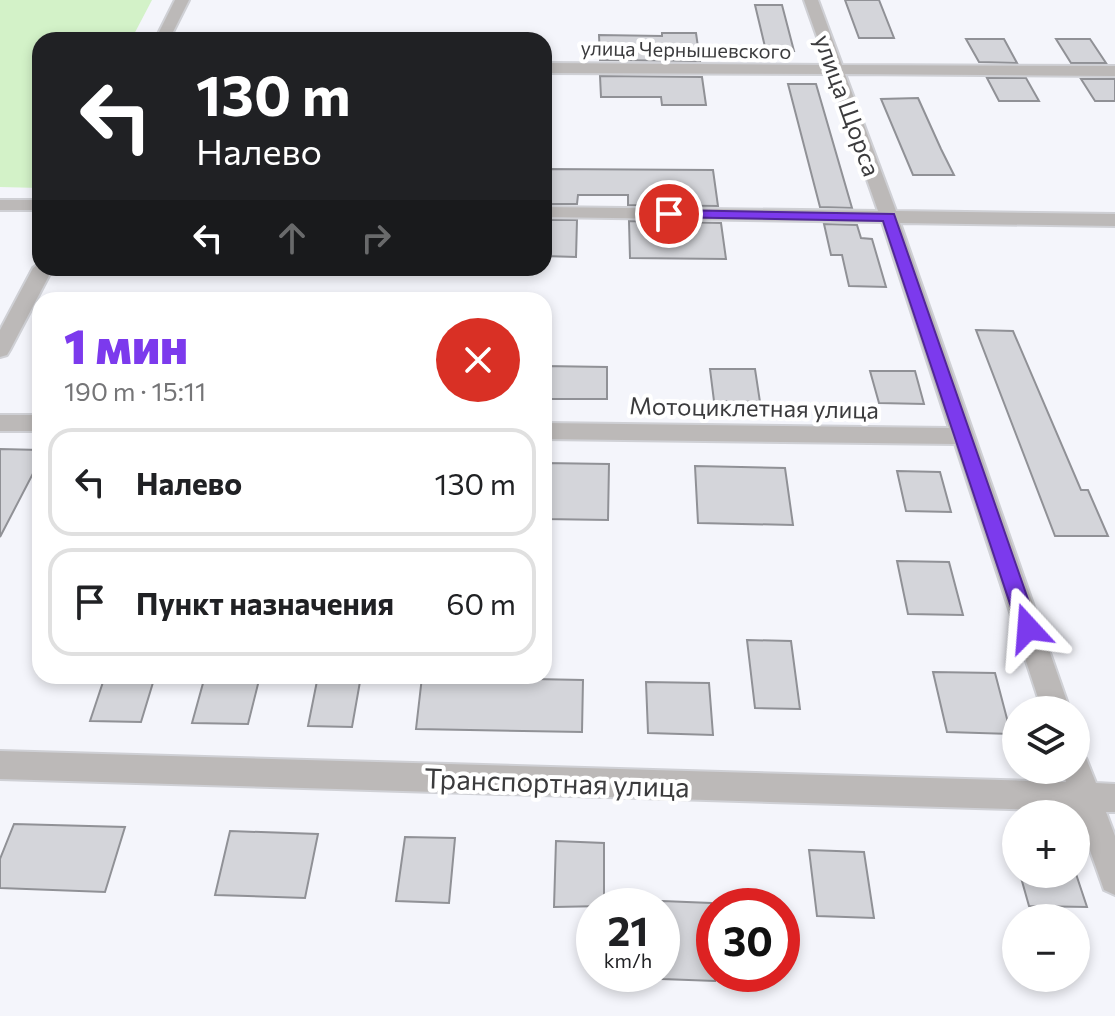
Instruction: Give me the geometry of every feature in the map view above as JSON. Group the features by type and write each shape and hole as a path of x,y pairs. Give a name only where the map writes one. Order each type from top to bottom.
{"street":[{"path":"166,32 182,0"},
{"name":"улица Щорса","path":"811,0 889,217 1051,696"},
{"name":"улица Чернышевского","path":"552,68 1115,71"},
{"path":"0,205 32,205"},
{"path":"552,212 1115,220"},
{"path":"0,350 39,276"},
{"path":"0,423 32,423"},
{"name":"Мотоциклетная улица","path":"552,431 963,436"},
{"name":"Транспортная улица","path":"0,765 1101,798"},
{"path":"1101,798 1115,879"}],"green space":[{"path":"0,0 152,0 135,32 32,32 32,188 0,187"}],"building":[{"path":"845,0 879,0 894,38 859,38"},
{"path":"755,5 782,5 794,51 766,51"},
{"path":"662,33 696,33 700,61 600,60 599,35 662,36"},
{"path":"966,39 1004,39 1017,63 979,62"},
{"path":"1056,39 1090,39 1106,63 1071,63"},
{"path":"600,76 702,77 706,105 662,105 661,97 601,97"},
{"path":"987,78 1026,78 1039,101 999,101"},
{"path":"1081,79 1115,79 1115,101 1095,101"},
{"path":"788,84 816,84 852,208 820,207"},
{"path":"918,98 954,175 913,175 881,99"},
{"path":"552,169 713,170 718,206 628,205 628,195 578,195 577,204 552,204"},
{"path":"552,220 577,220 576,257 552,256"},
{"path":"629,221 721,223 726,259 630,258"},
{"path":"824,224 857,225 861,238 872,239 886,287 849,286 842,255 831,255"},
{"path":"976,330 1013,331 1081,490 1088,490 1108,536 1055,536"},
{"path":"552,366 607,367 607,399 552,399"},
{"path":"710,369 755,369 760,402 714,401"},
{"path":"870,371 915,371 924,404 879,403"},
{"path":"0,449 32,450 32,475 0,537"},
{"path":"552,463 609,464 608,520 552,519"},
{"path":"695,466 785,468 793,525 698,523"},
{"path":"897,471 940,472 951,512 906,511"},
{"path":"897,561 949,562 963,615 908,614"},
{"path":"747,640 791,641 800,709 755,708"},
{"path":"933,672 995,673 1002,700 1002,734 947,732"},
{"path":"552,679 583,680 582,732 416,729 421,684 552,684"},
{"path":"646,682 709,683 713,735 648,733"},
{"path":"102,684 153,684 141,722 90,721"},
{"path":"203,684 258,684 248,724 192,723"},
{"path":"316,684 360,684 352,727 308,726"},
{"path":"14,824 125,827 105,892 0,888 0,859"},
{"path":"230,831 318,834 305,898 215,895"},
{"path":"405,837 455,838 449,903 396,901"},
{"path":"556,841 604,843 604,888 576,888 576,907 554,907"},
{"path":"809,850 864,852 874,918 817,916"},
{"path":"1024,888 1081,888 1086,904 1028,904"},
{"path":"680,902 696,902 696,980 680,980"}],"route":[{"path":"669,214 889,217 1028,628"}]}
